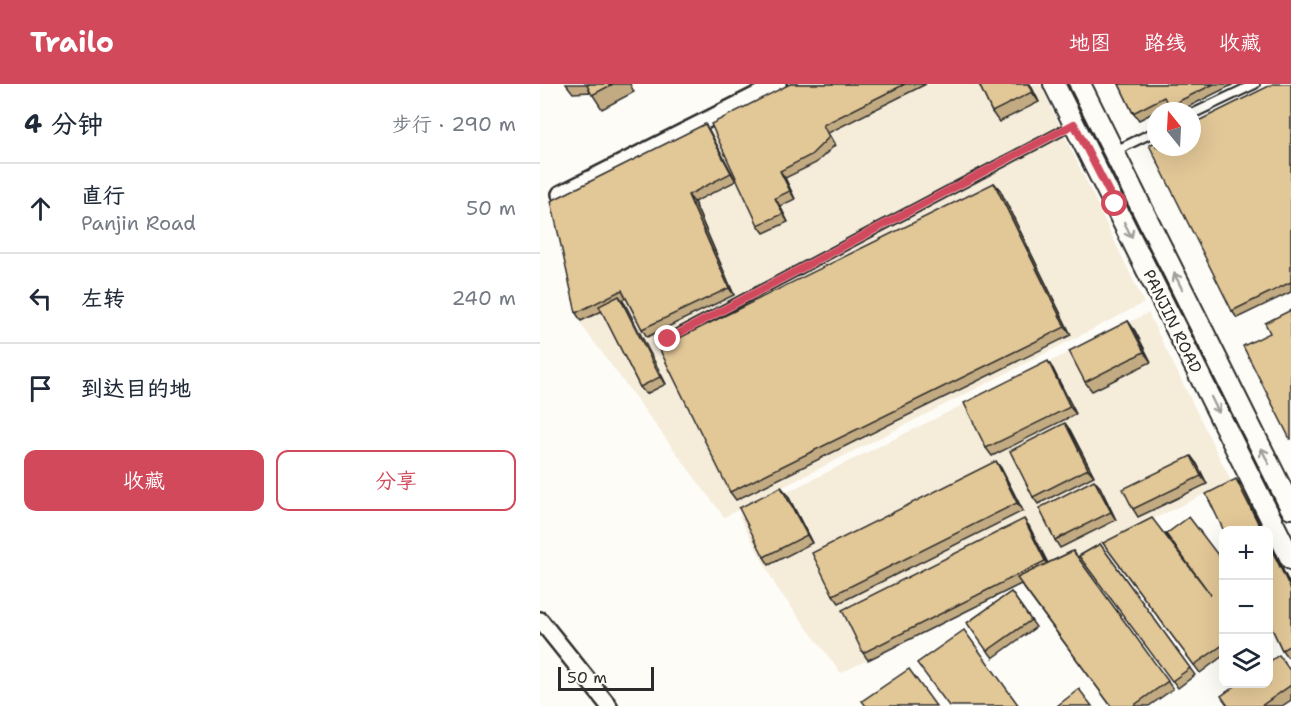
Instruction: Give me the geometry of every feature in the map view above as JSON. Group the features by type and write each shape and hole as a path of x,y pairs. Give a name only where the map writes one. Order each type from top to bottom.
{"street":[{"path":"560,194 778,84"},
{"name":"PANJIN ROAD","path":"1054,84 1291,558"},
{"name":"PANJIN ROAD","path":"1080,84 1291,508"},
{"path":"540,620 609,706"}],"lane":[{"path":"1201,110 1255,84"},
{"path":"668,339 1074,124"},
{"path":"1114,152 1147,136"}],"shaded area":[{"path":"803,84 1040,84 1144,303 724,517 580,323 555,208"},
{"path":"1148,313 1231,481 841,673 777,588 739,516"}],"building":[{"path":"613,84 592,95 587,85"},
{"path":"790,84 905,84 823,125 829,137 811,155 780,171 790,191 775,198 783,214 758,225 711,124"},
{"path":"979,84 1028,84 1032,92 992,112"},
{"path":"1119,84 1214,84 1177,102 1167,102 1164,97 1154,102 1147,102 1147,106 1133,113"},
{"path":"1273,84 1291,84 1291,282 1232,311 1154,156 1201,156 1201,120"},
{"path":"705,124 731,173 688,195 729,288 642,329 622,290 576,313 551,201"},
{"path":"994,183 1065,327 730,492 659,348"},
{"path":"619,296 660,377 640,387 599,306"},
{"path":"1291,310 1290,439 1243,346 1270,333 1265,323"},
{"path":"1128,321 1144,352 1085,382 1069,351"},
{"path":"1048,361 1070,407 986,448 964,403"},
{"path":"1065,423 1088,469 1033,497 1010,451"},
{"path":"1191,456 1201,476 1133,509 1123,489"},
{"path":"996,461 1017,503 833,595 812,553"},
{"path":"1236,479 1260,526 1222,526 1206,494"},
{"path":"1094,480 1111,512 1055,540 1039,508"},
{"path":"781,487 807,535 764,557 739,508"},
{"path":"1189,517 1219,556 1219,648 1194,665 1103,543 1152,518 1211,595 1166,534"},
{"path":"1024,519 1045,561 863,653 842,610"},
{"path":"1100,544 1190,668 1172,681 1079,556"},
{"path":"1073,551 1168,681 1133,706 1111,706 1017,578"},
{"path":"1273,552 1291,590 1291,645 1282,650 1273,631"},
{"path":"1011,592 1031,620 987,651 967,623"},
{"path":"964,630 1019,706 949,706 917,663"},
{"path":"1279,655 1291,672 1291,685 1261,706 1228,706 1221,696 1232,688 1273,688 1273,659"},
{"path":"909,669 936,706 866,706 862,701"},
{"path":"1079,689 1092,706 1057,706"}],"route":[{"path":"668,339 1074,124 1115,204"}]}
